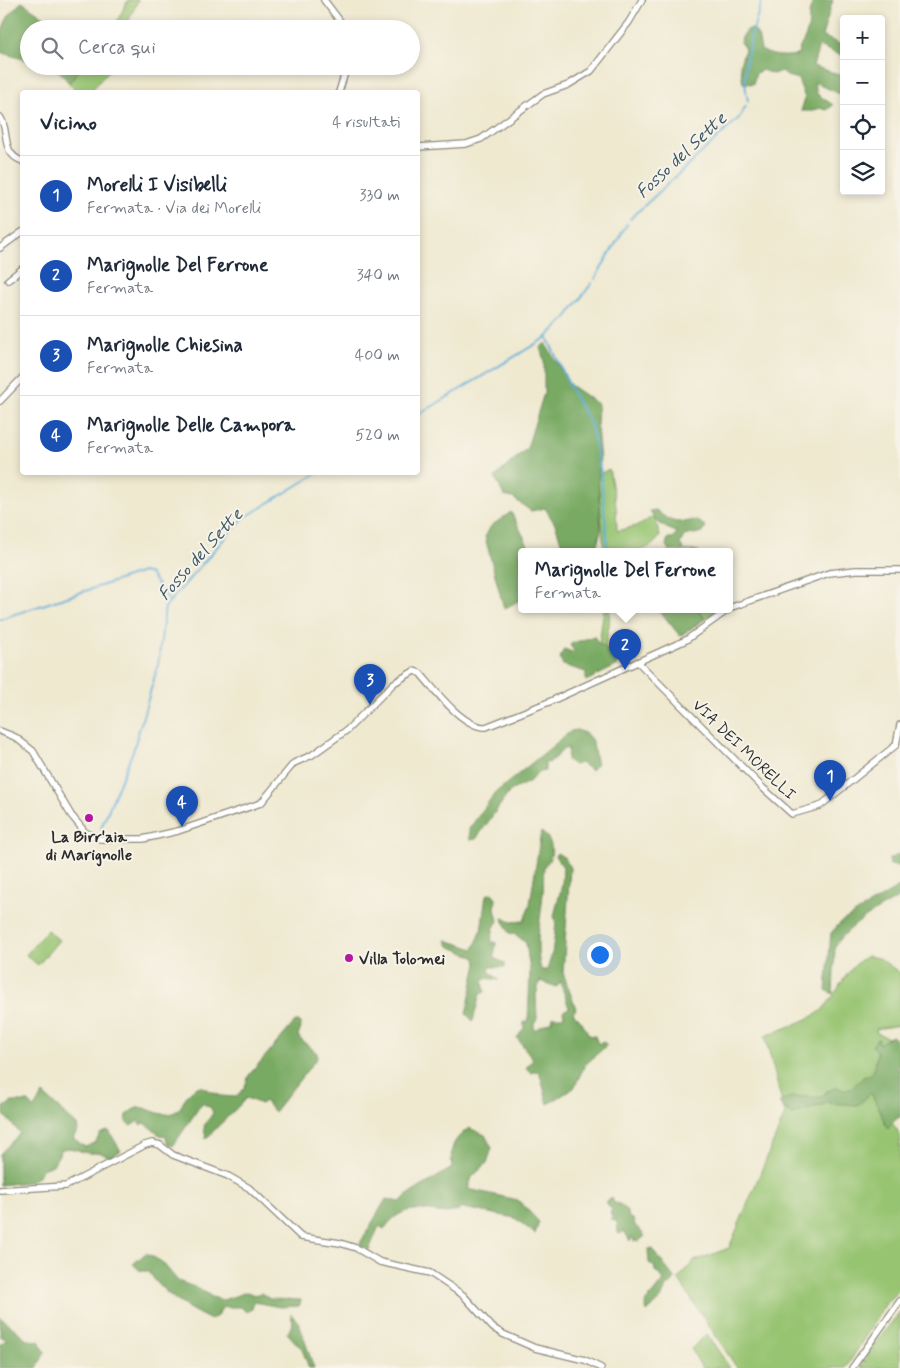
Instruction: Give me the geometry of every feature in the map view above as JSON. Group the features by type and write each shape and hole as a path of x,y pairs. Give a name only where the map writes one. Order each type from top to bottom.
{"street":[{"path":"324,0 339,20"},
{"path":"420,147 466,144 481,139 543,94 568,85 591,71 629,22 642,0"},
{"path":"340,90 344,75"},
{"path":"0,117 4,126 6,143 14,157 20,159"},
{"path":"0,248 20,233"},
{"path":"8,280 20,271"},
{"path":"0,401 20,380"},
{"path":"733,607 829,573 856,570 900,570"},
{"path":"0,731 15,737 33,751 71,815 86,832 100,839 143,839 178,831 260,803 294,763 312,755 348,730 394,683 414,670 464,718 479,727 486,727 686,640 724,613"},
{"name":"VIA DEI MORELLI","path":"638,662 763,788 792,814 820,806 898,747 900,725"},
{"path":"0,1190 66,1186 145,1144 160,1145 172,1155 228,1176 248,1188 301,1237 340,1243 356,1248 380,1262 430,1273 463,1295 493,1328 503,1334 535,1348 586,1360 601,1368"},
{"path":"852,1368 900,1300"}],"green space":[{"path":"128,0 138,0 129,20 118,20"},
{"path":"815,0 833,0 822,36 840,44 840,55 819,46 813,66 840,75 840,94 814,82 817,94 833,105 827,110 819,108 813,111 801,111 805,98 798,79 787,76 781,71 773,74 762,70 756,73 753,84 743,83 740,64 745,49 740,42 746,30 753,29 758,35 761,50 779,56 798,55 807,32 812,4"},
{"path":"22,2 49,20 20,20 20,58 0,52 2,30 11,12"},
{"path":"62,75 75,75 69,83"},
{"path":"75,75 105,75 92,90 75,90 69,83"},
{"path":"545,343 570,385 598,404 597,426 600,462 598,481 601,529 597,548 563,548 556,526 545,508 531,511 513,498 504,496 495,477 527,448 544,393 544,360 540,348"},
{"path":"609,469 616,506 617,531 640,525 653,516 660,536 649,547 604,548 598,475"},
{"path":"656,510 666,518 679,522 697,520 706,527 703,532 684,536 680,544 683,548 668,548 666,545 668,538 673,538 677,532 658,522 650,511"},
{"path":"511,512 529,548 518,548 518,601 504,609 485,537 491,526"},
{"path":"603,613 610,613 605,646 599,645"},
{"path":"661,613 701,613 705,619 680,636"},
{"path":"700,613 713,613 705,619"},
{"path":"594,636 599,645 605,646 618,665 586,681 586,672 563,665 560,658 564,649 575,653 570,644"},
{"path":"577,730 591,739 597,764 591,770 581,763 574,765 567,760 568,748 564,749 549,763 545,762 545,771 537,773 529,782 510,791 476,839 470,840 469,829 495,793 571,731"},
{"path":"541,832 551,844 551,854 548,863 544,866 538,941 541,970 547,970 552,954 556,924 554,916 562,885 563,867 555,856 557,853 565,858 570,868 563,973 576,1009 573,1013 582,1022 589,1035 595,1036 598,1044 603,1041 607,1045 585,1065 574,1088 548,1104 539,1071 531,1073 526,1068 533,1059 517,1038 524,1028 524,1022 528,1022 530,971 526,943 515,934 509,933 502,917 511,922 524,921 530,904","holes":["540,981 557,987 560,981 569,1008 563,1011 564,1017 553,1017 552,1021 534,1030 534,1023 537,1019 536,995"]},
{"path":"900,854 900,866 890,865 889,859"},
{"path":"900,886 900,897 856,924 835,946 833,994 826,990 831,933 841,922"},
{"path":"492,893 496,898 495,909 498,921 494,927 491,941 496,943 494,956 505,963 505,967 490,967 489,971 499,980 486,978 483,982 485,992 480,994 473,1021 466,1014 477,964 476,958 449,946 446,940 474,949 481,931 486,895"},
{"path":"47,930 59,940 38,965 26,955"},
{"path":"867,956 879,958 900,973 900,1025 876,1029 877,1033 891,1039 890,1120 900,1134 900,1289 886,1303 846,1368 737,1368 678,1279 694,1261 729,1248 785,1114 765,1036 804,1020 822,1010 853,967"},
{"path":"295,1022 300,1022 301,1028 298,1035 300,1039 317,1053 317,1058 274,1112 265,1101 261,1104 246,1098 206,1139 204,1126 213,1113 211,1108 202,1103 173,1146 167,1143 166,1137 158,1134 145,1123 141,1125 138,1121 131,1126 126,1122 127,1115 137,1108 146,1108 166,1114 176,1112 187,1095 200,1086 221,1096 235,1097 244,1089 249,1075"},
{"path":"892,1036 896,1039 897,1048 900,1052 897,1056 900,1057 898,1069 900,1069 900,1117 888,1129 871,1093 858,1105 827,1103 792,1115 779,1103 793,1097 821,1097 827,1091 837,1087 843,1090 851,1089 863,1077 871,1074 875,1067 877,1051 872,1046 877,1039 879,1039 879,1044"},
{"path":"43,1094 77,1125 78,1130 73,1138 85,1147 95,1143 101,1133 109,1131 121,1151 109,1157 99,1152 89,1153 72,1148 62,1149 53,1165 42,1169 39,1176 29,1182 0,1185 0,1154 20,1133 4,1115 4,1107 12,1102 29,1102 33,1109"},
{"path":"469,1128 485,1135 492,1148 487,1163 472,1177 468,1189 518,1200 539,1222 535,1234 515,1218 463,1208 454,1212 444,1213 415,1210 404,1212 394,1218 384,1229 379,1226 369,1250 359,1245 386,1199 400,1202 406,1196 452,1168 451,1155 453,1145"},
{"path":"612,1198 614,1203 624,1208 629,1218 633,1219 635,1225 645,1236 639,1241 634,1241 632,1237 630,1241 624,1231 620,1234 618,1233 617,1222 611,1219 613,1218 610,1212 612,1210 606,1202"},
{"path":"648,1249 652,1249 675,1279 671,1284 667,1285 661,1299 647,1312 645,1303 664,1280 655,1271 654,1266 649,1263"},
{"path":"146,1253 162,1262 178,1281 200,1289 212,1297 223,1300 247,1292 255,1295 261,1293 270,1299 301,1300 299,1306 280,1307 254,1302 252,1309 246,1312 241,1307 223,1307 216,1317 209,1319 176,1300 161,1287 149,1272 139,1270 133,1264"},
{"path":"900,1312 900,1368 860,1368 875,1343"},
{"path":"291,1314 299,1323 314,1368 309,1368 302,1349 287,1333 293,1324"},
{"path":"0,1317 28,1340 39,1341 45,1352 37,1368 0,1368 0,1344 7,1340 0,1336"},
{"path":"707,1334 730,1368 702,1368 691,1349"}],"waterway":[{"name":"Fosso del Sette","path":"748,101 745,75 746,63 751,37 762,0"},
{"name":"Fosso del Sette","path":"630,219 739,118 746,106"},
{"name":"Fosso del Sette","path":"595,279 627,224"},
{"name":"Fosso del Sette","path":"420,414 547,337 565,319 592,283"},
{"path":"547,337 573,394 591,425 601,473 608,548"},
{"name":"Fosso del Sette","path":"101,828 133,751 158,665 165,607 244,518 314,475"},
{"path":"0,619 143,572 150,574 170,602"}],"place":[{"name":"Marignolle Del Ferrone","path":"625,670"},
{"name":"Marignolle Chiesina","path":"370,705"},
{"name":"Morelli I Visibelli","path":"830,801"},
{"name":"La Birr'aia di Marignolle","path":"89,818"},
{"name":"Marignolle Delle Campora","path":"182,827"},
{"name":"Villa Tolomei","path":"349,958"}]}
